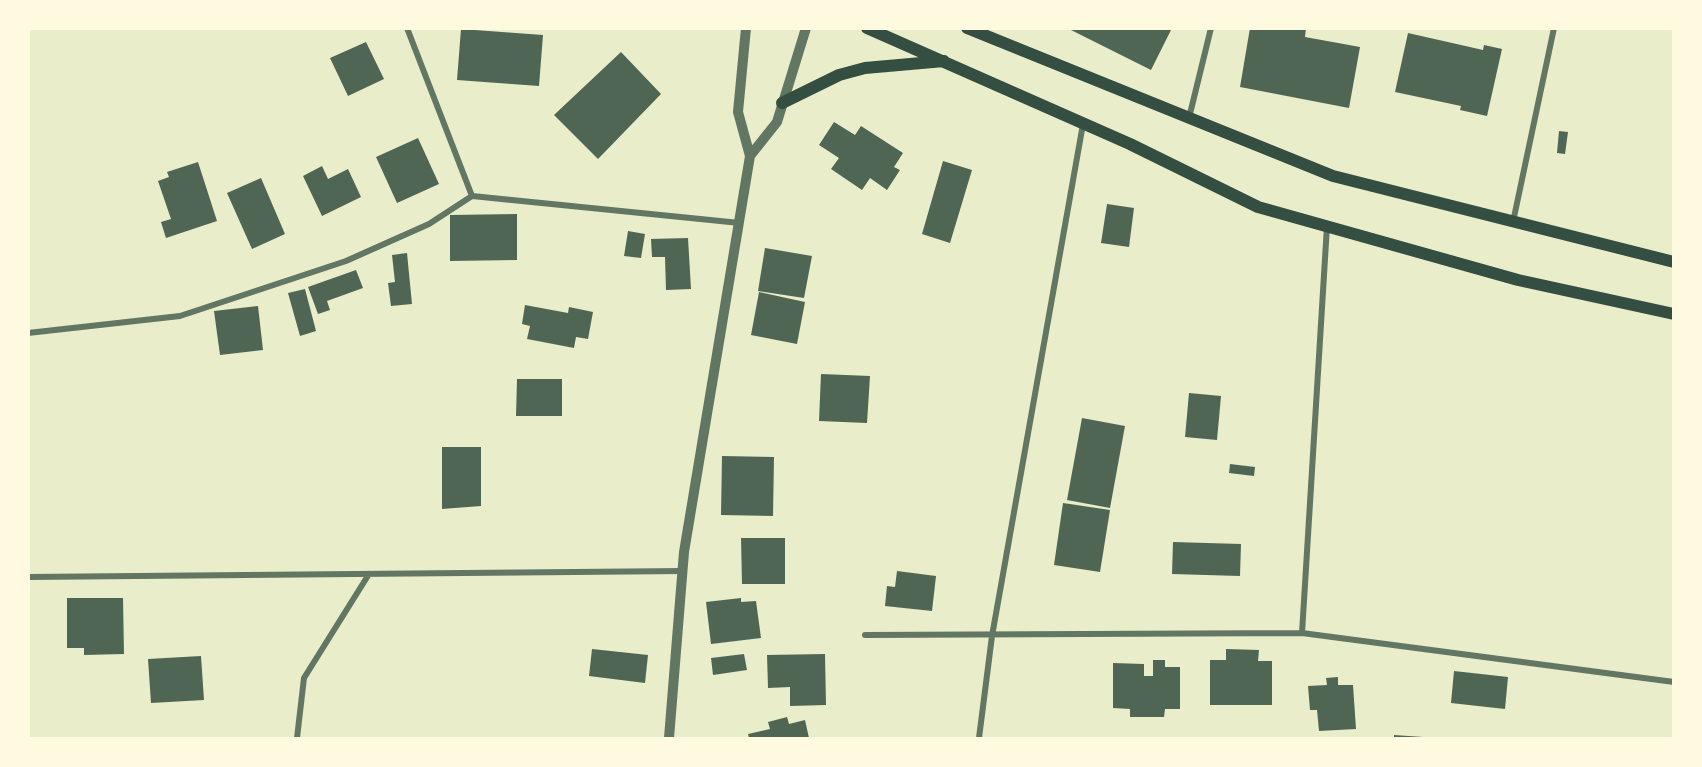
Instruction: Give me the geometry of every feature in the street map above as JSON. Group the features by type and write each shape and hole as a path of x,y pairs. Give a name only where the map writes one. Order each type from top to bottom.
{"main road":[{"path":"867,28 1130,144 1258,207 1518,280 1674,314"},
{"path":"967,28 1334,176 1674,262"},
{"path":"782,103 838,75 856,70 945,61"}],"street":[{"path":"407,28 472,196"},
{"path":"669,738 683,571 750,156 738,112 746,28"},
{"path":"750,156 777,122 806,28"},
{"path":"1189,118 1210,28"},
{"path":"1513,222 1554,28"},
{"path":"979,738 992,636 1083,124"},
{"path":"28,333 180,316 346,261 429,224 472,196 740,223"},
{"path":"1302,633 1327,226"},
{"path":"28,577 683,571"},
{"path":"297,738 304,678 369,574"},
{"path":"865,635 1302,633 1674,682"}],"building":[{"path":"1067,28 1172,28 1151,70"},
{"path":"1250,28 1306,28 1305,37 1360,47 1349,108 1240,87"},
{"path":"461,29 543,35 539,86 457,80"},
{"path":"1408,33 1483,50 1484,45 1502,49 1487,116 1460,110 1461,106 1395,92"},
{"path":"366,42 384,79 348,96 330,58"},
{"path":"621,52 661,94 598,159 554,115"},
{"path":"834,122 855,135 861,126 903,153 894,167 900,170 887,190 870,178 862,190 831,169 839,158 819,145"},
{"path":"1559,131 1568,132 1565,154 1557,153"},
{"path":"418,138 439,184 397,203 376,157"},
{"path":"943,161 972,170 950,243 922,234"},
{"path":"198,162 217,221 166,238 161,222 171,219 158,181 169,177 167,172"},
{"path":"322,166 328,179 348,169 361,197 322,216 303,176"},
{"path":"261,178 285,234 252,249 227,193"},
{"path":"1107,204 1134,208 1129,247 1101,243"},
{"path":"517,214 517,260 450,261 450,215"},
{"path":"628,231 645,234 641,258 624,256"},
{"path":"688,238 691,289 666,290 665,257 652,257 651,239"},
{"path":"765,248 812,256 804,298 758,291"},
{"path":"407,253 412,304 391,306 388,283 395,282 392,255"},
{"path":"356,270 363,288 327,301 330,310 318,314 308,287"},
{"path":"305,289 316,331 300,336 288,293"},
{"path":"759,292 805,302 797,344 751,335"},
{"path":"525,305 568,313 569,307 593,312 588,339 576,337 574,348 527,339 530,326 522,324"},
{"path":"258,306 263,350 220,355 214,311"},
{"path":"821,374 870,376 867,423 819,421"},
{"path":"517,379 562,379 562,416 516,416"},
{"path":"1189,393 1221,396 1217,440 1185,437"},
{"path":"1082,418 1125,426 1110,508 1067,500"},
{"path":"442,447 481,447 481,506 442,509"},
{"path":"722,456 774,457 773,516 721,515"},
{"path":"1230,464 1255,467 1254,476 1229,473"},
{"path":"1063,503 1110,510 1100,572 1054,565"},
{"path":"741,538 785,538 785,584 742,584"},
{"path":"1173,542 1241,544 1240,576 1172,574"},
{"path":"897,571 936,576 932,611 885,606 887,586 895,587"},
{"path":"67,598 123,598 124,654 84,655 84,648 67,648"},
{"path":"741,598 741,602 756,601 761,638 711,644 706,602"},
{"path":"592,649 648,655 645,683 589,676"},
{"path":"1226,649 1259,650 1258,661 1272,661 1272,705 1210,705 1210,660 1226,660"},
{"path":"744,654 747,670 713,675 711,658"},
{"path":"825,654 826,705 790,706 790,687 768,688 767,655"},
{"path":"201,656 204,700 151,703 148,659"},
{"path":"1153,660 1165,660 1165,667 1180,667 1180,709 1165,709 1164,717 1130,717 1130,709 1113,708 1113,663 1144,664 1144,676 1153,676"},
{"path":"1454,671 1508,677 1505,709 1451,703"},
{"path":"1338,677 1338,685 1353,685 1356,729 1319,731 1317,710 1310,710 1308,686 1327,685 1326,678"},
{"path":"787,717 789,724 805,720 809,738 749,738 748,734 770,729 768,722"},
{"path":"1394,735 1423,737 1394,738"}]}
